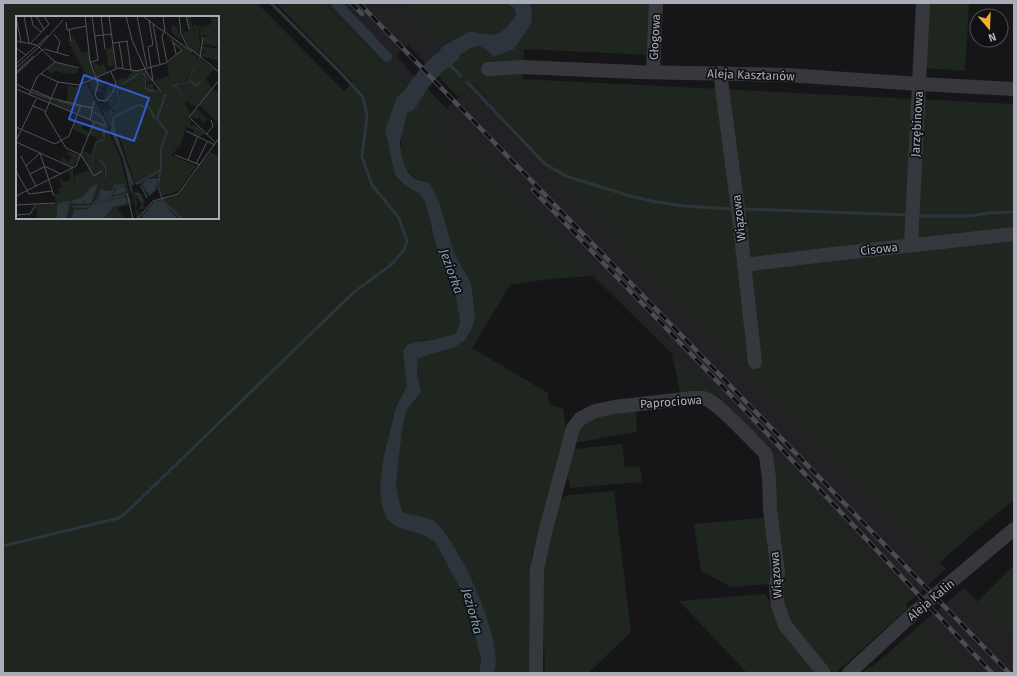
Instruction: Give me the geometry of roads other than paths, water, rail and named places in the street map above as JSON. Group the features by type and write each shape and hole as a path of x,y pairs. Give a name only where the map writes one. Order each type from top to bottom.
{"street":[{"name":"Głogowa","path":"653,71 656,3"},
{"name":"Jarzębinowa","path":"912,245 923,3"},
{"name":"Aleja Kasztanów","path":"488,69 521,66 720,73 1014,89"},
{"name":"Wiązowa","path":"720,73 738,209 754,362"},
{"name":"Cisowa","path":"744,265 1014,234"},
{"name":"Paprociowa","path":"536,673 537,570 573,428 580,419 595,411 614,407 705,398 712,402 764,452 767,463"},
{"name":"Wiązowa","path":"767,463 778,572 776,588 778,606 785,625 824,673"},
{"name":"Aleja Kalin","path":"849,673 915,612 1014,529"}],"water":[{"path":"507,3 529,3 532,9 531,24 514,49 494,57 481,47 470,49 458,57 438,76 428,66 443,46 470,31 485,34 497,34 506,28 516,15 514,8"},
{"path":"416,78 427,88 411,105 407,113 400,143 402,158 408,173 415,179 430,183 440,204 454,253 471,283 475,316 472,328 465,340 453,348 418,359 417,373 421,392 406,411 402,431 396,485 403,512 428,518 435,522 445,533 467,571 478,594 493,640 496,659 494,673 479,673 481,660 463,594 435,542 423,535 397,527 387,519 382,507 380,488 383,459 396,407 407,386 403,351 408,344 438,339 456,333 460,322 455,290 442,267 425,202 419,194 405,185 395,175 385,130 397,97"}],"waterway":[{"path":"3,546 119,518 353,293 392,264 404,250 407,241 399,218 372,185 362,157 367,116 363,97 271,3"},
{"path":"336,3 387,57"},
{"name":"Jeziorka","path":"408,103 426,76 451,54"},
{"path":"448,63 461,76"},
{"path":"467,82 545,164 566,176 630,196 656,202 684,206 732,209"},
{"path":"746,209 907,215"},
{"path":"919,216 970,216 1014,212"}],"railway":[{"path":"351,3 362,14"},
{"path":"359,3 1009,673"},
{"path":"533,190 743,408 992,673"}]}
